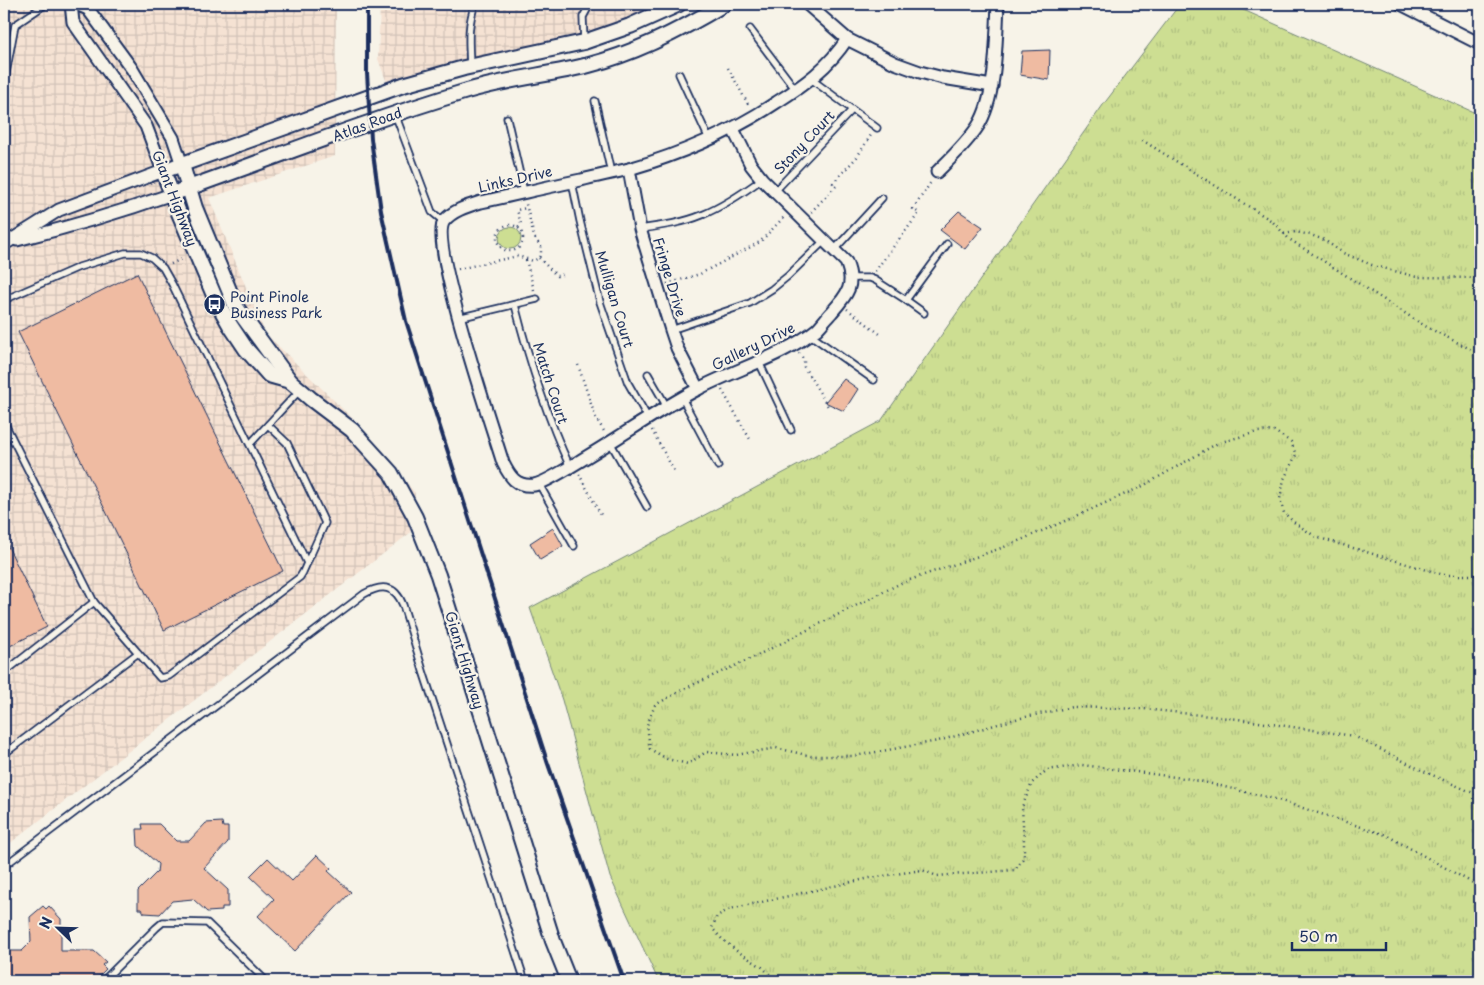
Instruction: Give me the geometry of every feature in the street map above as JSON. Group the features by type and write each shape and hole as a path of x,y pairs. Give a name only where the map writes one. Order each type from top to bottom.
{"street":[{"name":"Giant Highway","path":"71,4 73,22 146,126 216,300 230,325 246,348 269,375 295,386 352,430 391,473 415,517 438,575 553,941 569,981"},
{"name":"Giant Highway","path":"76,4 88,9 132,69 173,138 195,208 236,307 295,386"},
{"name":"Atlas Road","path":"6,243 59,210 404,85 470,66 584,42 630,26 679,4"},
{"name":"Atlas Road","path":"6,243 64,229 136,206 395,114 470,90 590,65 639,48 693,23 724,4"},
{"path":"806,4 847,40 895,63 943,78 992,86"},
{"path":"937,172 960,149 979,125 988,106 992,86 998,4"},
{"path":"1401,4 1480,44"},
{"name":"Links Drive","path":"444,222 459,210 481,202 629,169 673,154 733,129 811,79 839,52 847,40"},
{"path":"733,129 751,165 762,179 846,262 851,272 851,278"},
{"name":"Fringe Drive","path":"629,169 640,229 671,330 677,348 698,389"},
{"path":"444,222 441,233 458,318 503,463 511,478 522,484 535,484"},
{"name":"Gallery Drive","path":"535,484 572,465 698,389 793,344 809,334 818,328 844,298 851,278"}],"lane":[{"path":"4,84 15,25 46,4"},
{"path":"470,66 468,34 475,4"},
{"path":"584,42 583,17 590,4"},
{"path":"750,29 796,90"},
{"path":"679,74 709,139"},
{"path":"811,79 877,128"},
{"path":"596,101 611,173"},
{"name":"Stony Court","path":"775,191 852,110"},
{"path":"395,114 432,212 444,222"},
{"path":"507,118 524,192"},
{"path":"640,229 676,223 700,216 723,206 762,179"},
{"name":"Mulligan Court","path":"572,182 600,302 628,383 648,418"},
{"path":"834,250 882,198"},
{"path":"4,228 6,243"},
{"path":"671,330 750,303 788,276 824,241"},
{"path":"906,300 947,244"},
{"path":"4,300 79,267 125,253 141,253 152,258 163,268 172,284 307,563"},
{"path":"851,278 870,278 924,313"},
{"path":"458,318 537,299"},
{"name":"Match Court","path":"515,305 529,359 556,438 572,465"},
{"path":"809,334 874,380"},
{"path":"758,361 791,430"},
{"path":"648,374 667,407"},
{"path":"250,444 268,425 295,386"},
{"path":"682,398 718,466"},
{"path":"4,422 94,602 157,676 163,678 169,676 300,577 304,572 324,523 287,443 268,425"},
{"path":"610,442 646,507"},
{"path":"535,484 574,546"},
{"path":"4,866 364,594 372,589 384,586 399,596 525,981"},
{"path":"4,671 94,602"},
{"path":"4,754 138,653"},
{"path":"103,981 162,922 207,923 266,981"}],"path":[{"path":"728,68 754,117"},
{"path":"803,220 836,186 833,183 857,157 877,128"},
{"path":"1142,140 1272,221 1289,239 1425,326 1480,354"},
{"path":"870,278 919,213 913,209 937,172"},
{"path":"448,272 518,256 533,261 539,258 541,247 534,237 524,192"},
{"path":"518,227 521,224 517,210 527,208"},
{"path":"658,287 700,274 760,242 792,208"},
{"path":"509,225 518,227 522,233 523,242 517,249 511,251 506,251 497,241 498,233 504,226 509,225"},
{"path":"1284,234 1295,232 1312,235 1324,240 1343,253 1372,266 1417,277 1480,278"},
{"path":"511,251 513,258"},
{"path":"163,268 196,252"},
{"path":"539,258 557,276 566,274"},
{"path":"526,260 537,299"},
{"path":"840,303 880,334"},
{"path":"793,344 804,360 804,367 829,408"},
{"path":"578,365 595,416 610,442"},
{"path":"717,380 751,441"},
{"path":"648,418 674,470"},
{"path":"1480,575 1444,576 1316,537 1284,513 1280,498 1284,479 1296,455 1291,442 1274,431 1258,432 1218,443 1143,486 1007,546 900,582 772,648 654,705 647,725 650,749 667,759 688,764 706,752 736,755 776,748 811,756 854,756 938,741 1016,719 1072,707 1144,709 1354,736 1421,770 1480,796"},
{"path":"572,465 601,515"},
{"path":"777,981 762,967 722,939 712,928 717,916 730,909 870,878 922,870 937,876 1015,870 1024,857 1022,807 1032,783 1047,770 1082,765 1181,778 1275,799 1386,834 1480,887"}],"shaded area":[{"path":"4,4 336,4 335,156 209,198 265,333 360,426 415,493 410,533 4,848"},
{"path":"380,4 658,4 632,18 566,38 387,83 378,59"}],"green space":[{"path":"1180,4 1230,4 1480,115 1480,981 670,981 657,978 610,877 562,700 530,608 881,421 1103,105"},
{"path":"510,227 518,230 521,238 518,246 510,249 502,246 499,238 502,230"}],"building":[{"path":"1050,50 1049,80 1020,75 1022,51"},
{"path":"959,211 983,227 965,249 940,230"},
{"path":"137,273 283,571 164,630 18,332"},
{"path":"844,379 858,389 844,411 825,402"},
{"path":"553,528 563,546 540,560 530,543"},
{"path":"4,538 47,627 4,649"},
{"path":"222,822 223,827 228,827 228,842 204,868 228,890 228,907 222,907 222,911 207,912 193,899 172,901 160,914 144,913 142,909 138,909 138,891 157,872 158,864 138,846 137,829 143,829 142,824 159,824 176,841 189,841 206,823"},
{"path":"317,855 331,868 328,871 351,892 295,951 258,916 274,899 250,876 268,858 292,881"},
{"path":"43,906 46,909 49,906 61,919 61,951 94,951 106,962 102,965 106,969 94,981 4,981 4,951 22,951 31,942 30,917"}],"railway":[{"path":"367,4 367,73 371,139 381,211 406,321 547,761 624,981"}],"place":[{"name":"Point Pinole Business Park","path":"214,304"}]}
